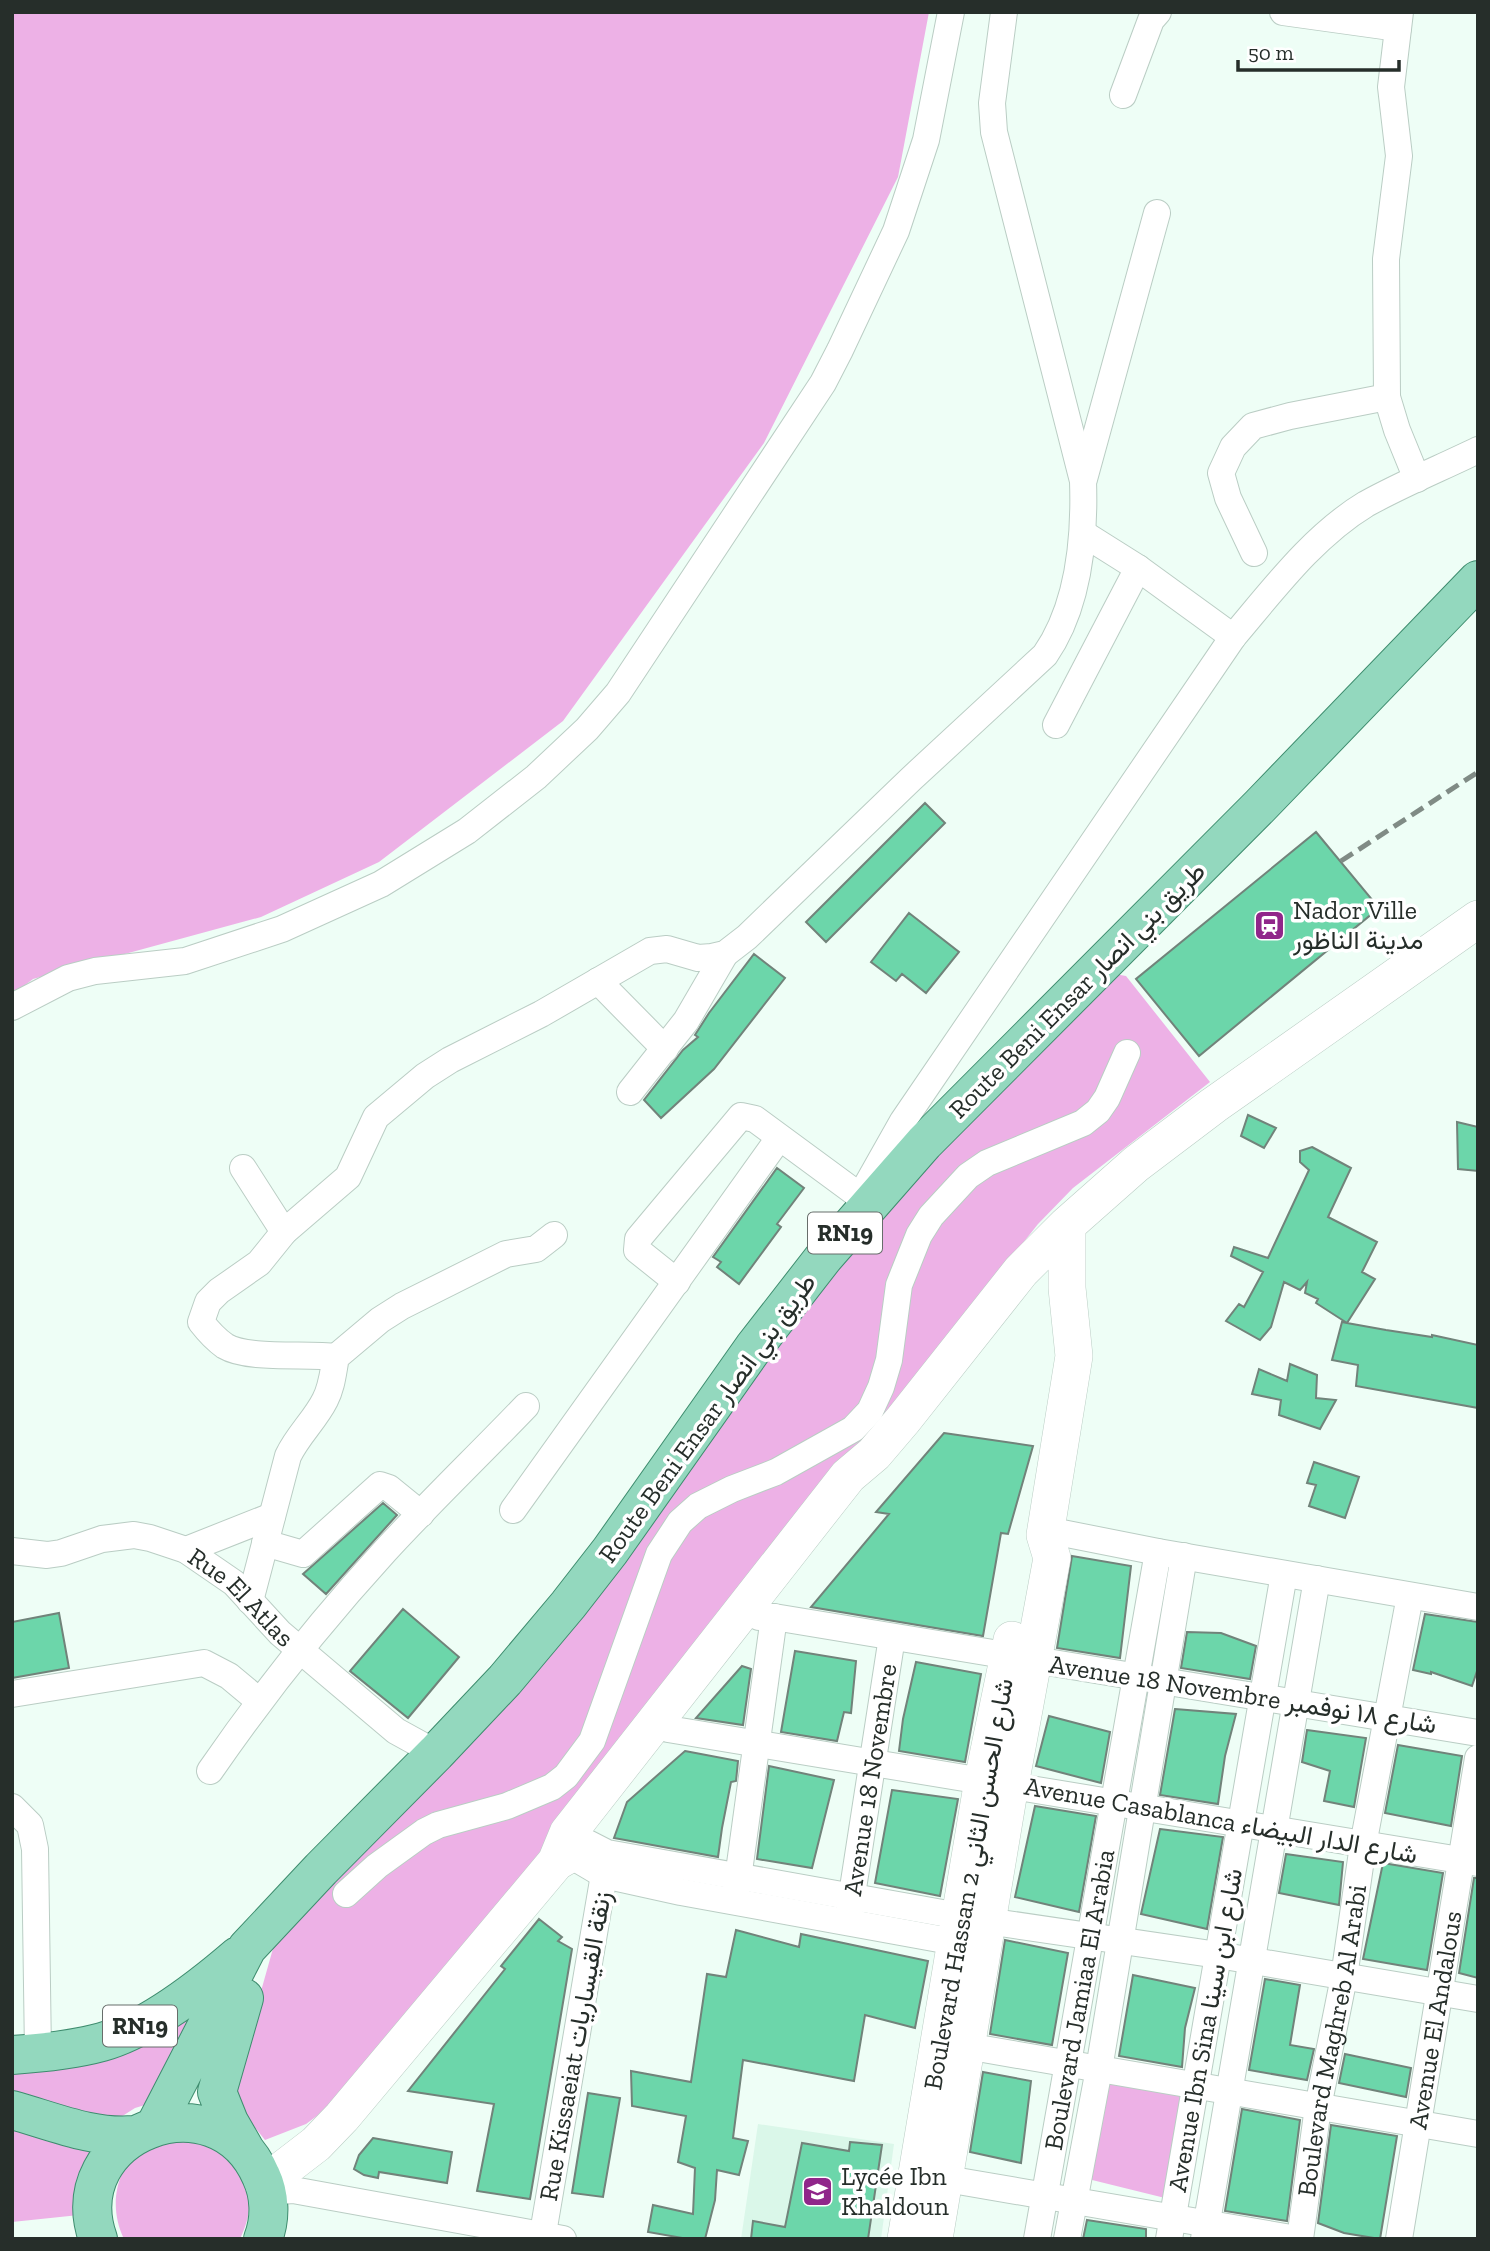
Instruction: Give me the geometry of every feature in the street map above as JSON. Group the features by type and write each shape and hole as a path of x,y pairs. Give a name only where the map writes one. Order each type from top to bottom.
{"main road":[{"name":"Route Beni Ensar طريق بني انصار","path":"145,2130 256,1940 321,1869 505,1680 568,1605 617,1541 754,1347 824,1258 924,1143 1260,806 1478,580"},
{"path":"578,1853 848,1476 874,1454 1021,1271 1067,1225 1136,1164 1214,1105 1478,919"},
{"name":"Boulevard Hassan 2 شارع الحسن الثاني","path":"934,2239 930,2176 971,1932 1021,1658 1052,1558 1046,1532 1074,1356 1067,1289 1067,1225"},
{"path":"263,2239 269,2213 266,2188 333,2126 578,1853 668,1729 767,1617 869,1471 874,1454"},
{"name":"Boulevard Hassan 2 شارع الحسن الثاني","path":"906,2239 930,2176 966,2046 971,1932"},
{"name":"Route Beni Ensar طريق بني انصار","path":"245,2150 222,2107 217,2083 256,1940"},
{"name":"RN19","path":"25,2054 82,2047 127,2032 198,1988 256,1940"},
{"name":"RN19","path":"12,2110 116,2136 187,2122 203,2125 232,2139 245,2150 257,2166 266,2188"},
{"name":"RN19","path":"98,2239 93,2219 96,2186 110,2157 145,2130"}],"street":[{"path":"12,1007 68,978 95,971 185,961 282,929 381,884 467,831 537,777 587,729 626,682 828,372 896,231 926,140 951,12"},
{"path":"336,1357 242,1352 227,1347 211,1335 201,1322 208,1302 219,1291 259,1263 284,1232 348,1177 376,1117 425,1076 650,951 667,949 698,958 724,954 747,937 1045,655 1059,635 1068,611 1084,534 1083,481 993,132 992,103 1004,12"},
{"path":"1123,94 1151,20 1158,12"},
{"path":"1283,12 1399,20 1391,87 1399,156 1386,259 1387,397 1396,430 1417,479"},
{"path":"1083,481 1157,214"},
{"path":"1254,553 1228,498 1221,473 1233,447 1253,426 1387,397"},
{"path":"824,1258 903,1121 1233,637 1286,575 1326,534 1365,505 1478,450"},
{"path":"1084,534 1138,568 1233,637"},
{"path":"1056,725 1138,568"},
{"path":"630,1092 685,1021 724,954"},
{"path":"598,981 665,1049"},
{"path":"346,1895 377,1866 424,1832 438,1825 518,1802 552,1787 566,1776 592,1741 659,1553 680,1522 698,1506 776,1472 853,1429 870,1411 881,1387 889,1360 899,1285 919,1235 931,1216 968,1176 987,1163 1083,1123 1098,1111 1107,1098 1127,1053"},
{"path":"677,1282 637,1250 638,1239 741,1116 755,1119 861,1197"},
{"path":"513,1510 779,1138"},
{"path":"243,1168 284,1232"},
{"path":"250,1601 288,1456 296,1438 325,1402 336,1357 380,1320 414,1299 506,1254 536,1249 554,1235"},
{"path":"210,1772 259,1701 300,1649 386,1550 526,1406"},
{"path":"265,1543 303,1554 380,1485 389,1488 421,1514"},
{"path":"186,1550 272,1516"},
{"path":"1046,1532 1478,1607"},
{"name":"Rue El Atlas","path":"12,1551 31,1554 61,1553 102,1539 134,1535 159,1540 186,1550 234,1583 281,1633 396,1731 436,1753"},
{"name":"Boulevard Jamiaa El Arabia","path":"1037,2239 1136,1677 1171,1554"},
{"name":"Boulevard Jamiaa El Arabia","path":"1068,2239 1163,1681 1171,1554"},
{"name":"Avenue Ibn Sina شارع ابن سينا","path":"1171,2228 1284,1574"},
{"name":"Avenue Ibn Sina شارع ابن سينا","path":"1205,2231 1317,1579"},
{"name":"Boulevard Maghreb Al Arabi","path":"1298,2239 1318,2107 1344,1977 1363,1845 1410,1596"},
{"path":"736,1889 757,1742 767,1617"},
{"name":"Avenue 18 Novembre شارع ١٨ نوفمبر","path":"767,1617 1478,1733"},
{"name":"Avenue 18 Novembre","path":"848,1923 892,1637"},
{"path":"12,1694 204,1663 229,1676 259,1701"},
{"name":"Avenue Casablanca شارع الدار البيضاء","path":"668,1729 1469,1861"},
{"name":"Avenue El Andalous","path":"1399,2239 1439,1993 1469,1861 1478,1758"},
{"path":"12,1807 30,1825 35,1849 25,2054"},
{"path":"578,1853 736,1889 848,1923 971,1932 1090,1936 1478,1999"},
{"name":"Rue Kissaeiat زنقة القيساريات","path":"549,2237 578,1853"},
{"path":"736,1889 852,1897 971,1932"},
{"path":"966,2046 1478,2134"},
{"path":"930,2176 1074,2201 1171,2228 1298,2239"},
{"path":"266,2188 293,2190 549,2237"}],"shaded area":[{"path":"12,12 929,12 898,177 764,443 563,721 379,862 261,917 33,979 12,995"},
{"path":"1109,973 1126,976 1210,1082 1073,1188 1038,1224 389,2043 341,2098 306,2124 265,2140 238,2106 236,2080 274,1945 656,1509 876,1218"},
{"path":"213,1994 155,2102 135,2108 113,2122 12,2096 12,2068"},
{"path":"1100,2076 1191,2091 1165,2198 1084,2178"},
{"path":"12,2122 97,2146 79,2215 12,2222"},
{"name":"Lycée Ibn Khaldoun","path":"758,2124 894,2144 881,2239 741,2239"},
{"path":"174,2136 221,2148 236,2171 247,2191 249,2201 249,2212 240,2239 124,2239 119,2227 116,2203 120,2178 133,2157 143,2148"}],"building":[{"path":"925,803 945,823 826,942 806,922"},
{"path":"1316,832 1379,908 1199,1056 1136,979"},
{"path":"909,913 959,952 926,993 902,974 896,981 871,962"},
{"path":"754,954 785,978 714,1069 661,1118 644,1100 683,1050 698,1037 695,1035 709,1013"},
{"path":"1248,1115 1276,1128 1264,1148 1241,1136"},
{"path":"1457,1122 1478,1127 1478,1171 1458,1169"},
{"path":"1312,1147 1351,1168 1328,1217 1377,1242 1362,1272 1375,1279 1347,1323 1316,1303 1318,1299 1305,1293 1307,1282 1300,1290 1284,1282 1271,1327 1260,1340 1226,1321 1239,1304 1244,1307 1263,1272 1231,1256 1234,1247 1268,1258 1309,1170 1300,1162 1300,1151"},
{"path":"777,1168 804,1188 777,1224 781,1227 739,1284 717,1267 721,1262 713,1257"},
{"path":"1342,1322 1432,1335 1478,1345 1478,1408 1356,1386 1358,1365 1332,1360"},
{"path":"1290,1364 1317,1375 1316,1398 1336,1400 1320,1429 1279,1415 1281,1400 1252,1394 1259,1369 1287,1381"},
{"path":"944,1433 1033,1446 1008,1534 1001,1533 983,1636 811,1607 889,1514 876,1512"},
{"path":"1314,1462 1359,1477 1345,1518 1309,1506 1316,1485 1307,1483"},
{"path":"383,1503 397,1515 326,1594 303,1574"},
{"path":"1072,1556 1131,1566 1120,1658 1057,1648"},
{"path":"403,1609 459,1657 408,1718 350,1671"},
{"path":"59,1613 69,1668 12,1678 12,1622"},
{"path":"1425,1614 1478,1622 1478,1668 1472,1686 1431,1672 1413,1670"},
{"path":"1187,1632 1221,1633 1256,1646 1250,1679 1181,1668"},
{"path":"795,1651 856,1661 851,1713 844,1712 837,1741 781,1732"},
{"path":"916,1662 981,1674 965,1762 899,1751"},
{"path":"742,1666 751,1669 743,1725 696,1718"},
{"path":"1175,1709 1236,1714 1225,1756 1218,1804 1160,1795"},
{"path":"1049,1716 1110,1732 1101,1783 1036,1766"},
{"path":"1307,1730 1366,1738 1354,1807 1324,1801 1330,1771 1302,1762"},
{"path":"1398,1745 1462,1756 1451,1826 1385,1813"},
{"path":"685,1751 738,1761 736,1781 731,1782 718,1857 614,1838 627,1802"},
{"path":"769,1766 834,1780 812,1868 757,1859"},
{"path":"892,1790 958,1799 940,1896 875,1883"},
{"path":"1035,1806 1096,1816 1079,1912 1015,1897"},
{"path":"1160,1829 1223,1837 1207,1929 1141,1914"},
{"path":"1286,1854 1343,1862 1339,1905 1279,1893"},
{"path":"1383,1863 1443,1873 1427,1970 1363,1959"},
{"path":"1474,1878 1478,1878 1478,1978 1459,1973"},
{"path":"539,1919 562,1937 558,1941 572,1949 530,2199 477,2191 494,2104 408,2091 505,1969 501,1966"},
{"path":"736,1930 799,1947 801,1934 928,1961 915,2028 865,2015 854,2081 743,2060 733,2138 748,2141 739,2175 717,2170 715,2200 705,2239 648,2232 653,2205 693,2214 695,2168 678,2162 686,2116 632,2106 631,2071 691,2082 707,1974 726,1977"},
{"path":"1005,1940 1068,1953 1052,2045 990,2034"},
{"path":"1133,1975 1195,1988 1185,2028 1182,2067 1119,2056"},
{"path":"1265,1979 1300,1985 1290,2045 1314,2049 1307,2080 1249,2070"},
{"path":"1345,2054 1411,2068 1406,2097 1339,2083"},
{"path":"983,2072 1031,2081 1021,2163 970,2152"},
{"path":"588,2093 620,2098 603,2197 572,2193"},
{"path":"1242,2109 1300,2120 1287,2221 1225,2211"},
{"path":"1331,2125 1397,2136 1380,2239 1344,2233 1318,2223"},
{"path":"373,2138 452,2152 447,2183 379,2172 378,2178 364,2175 354,2169 359,2155"},
{"path":"850,2142 882,2145 868,2239 751,2239 753,2221 785,2227 802,2143 849,2151"},
{"path":"1087,2220 1146,2229 1146,2239 1083,2239"}],"railway":[{"path":"1341,861 1478,772"}],"place":[{"name":"Nador Ville مدينة الناظور","path":"1270,925"},
{"name":"Lycée Ibn Khaldoun","path":"818,2191"}]}
